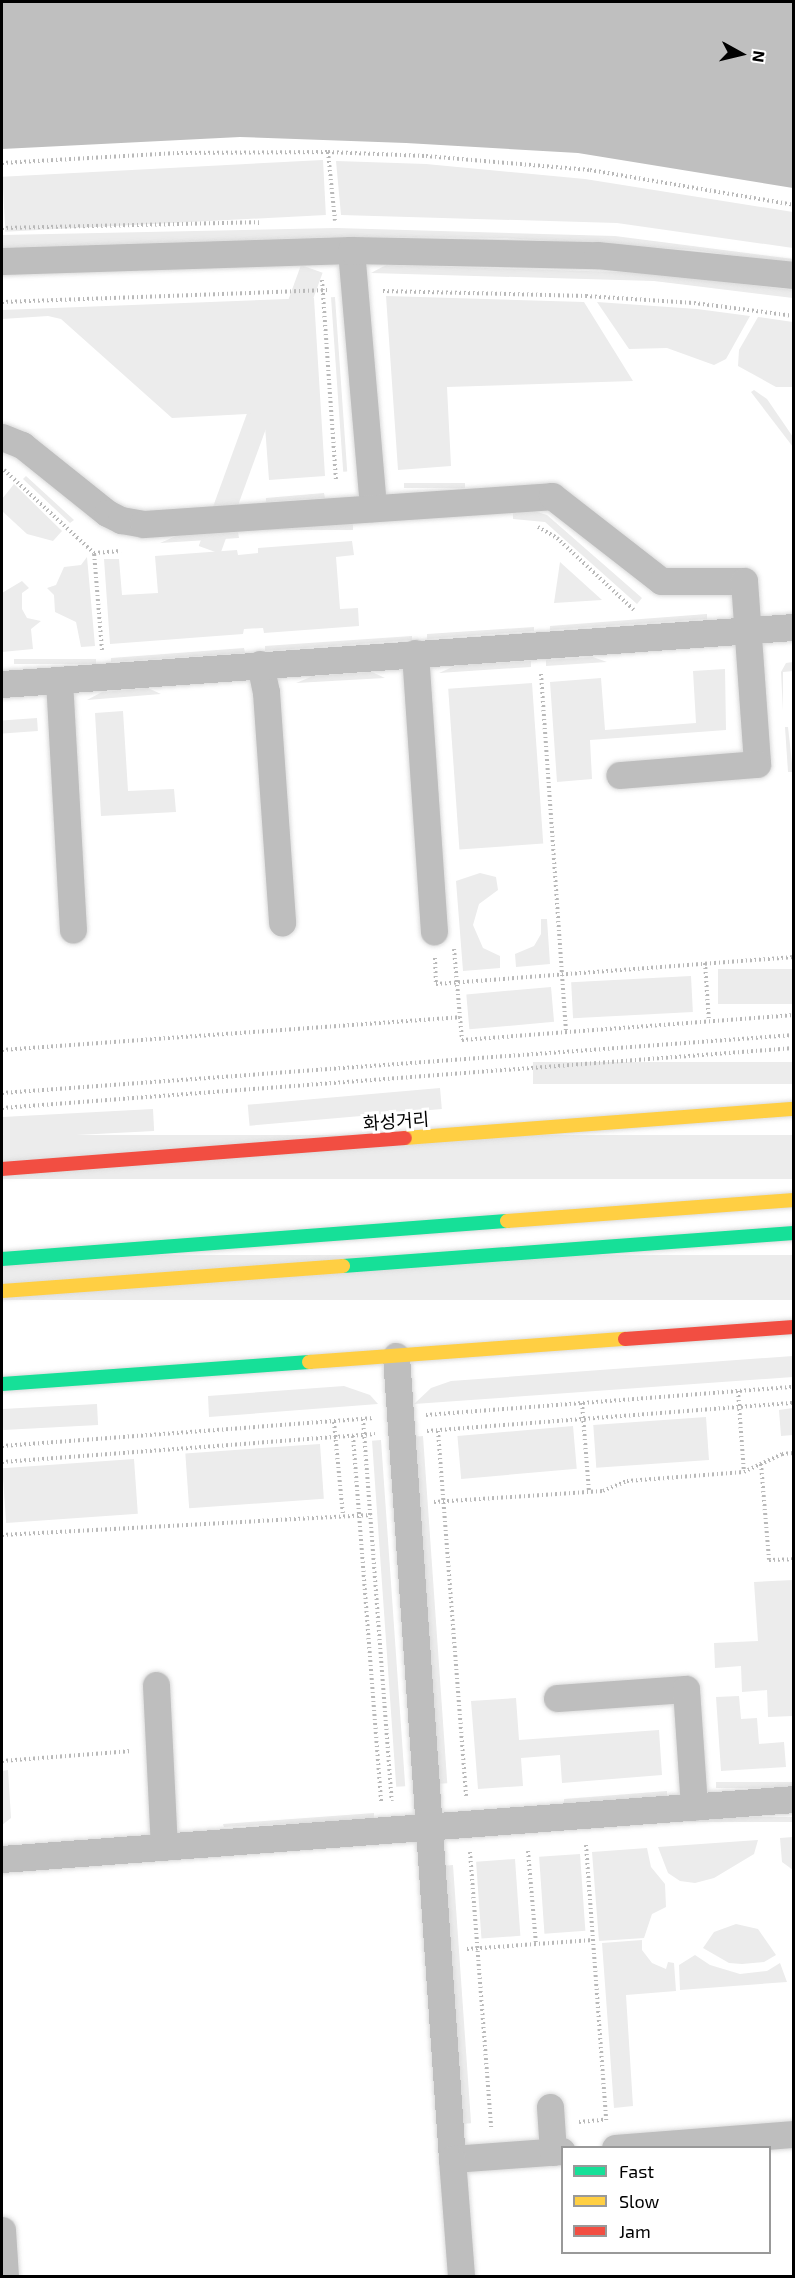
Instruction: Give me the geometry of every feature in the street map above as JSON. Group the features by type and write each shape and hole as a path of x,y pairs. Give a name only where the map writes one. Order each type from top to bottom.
{"main road":[{"name":"화성거리","path":"2,1168 794,1109"},
{"path":"2,1259 794,1200"},
{"path":"2,1291 794,1233"},
{"path":"2,1384 794,1327"}],"street":[{"path":"2,261 351,250 597,255 794,275"},
{"path":"351,250 373,508"},
{"path":"2,437 22,445 106,513 143,524 552,496 661,581 744,581 757,764 619,775"},
{"path":"2,684 794,627"},
{"path":"415,653 434,931"},
{"path":"260,664 266,692 282,922"},
{"path":"59,680 74,930"},
{"path":"396,1356 461,2277"},
{"path":"156,1684 164,1847"},
{"path":"557,1698 686,1689 694,1807"},
{"path":"2,1859 794,1800"},
{"path":"452,2159 558,2152 550,2107"},
{"path":"641,2146 794,2134"},
{"path":"2,2230 5,2277"}],"path":[{"path":"328,152 335,221"},
{"path":"2,163 177,153 328,152 590,170 794,205"},
{"path":"310,280 354,285 694,303 794,316"},
{"path":"322,280 336,483"},
{"path":"2,302 323,290 354,285"},
{"path":"2,468 94,553 105,677"},
{"path":"533,523 556,538 634,611"},
{"path":"94,553 130,550"},
{"path":"540,644 566,1032"},
{"path":"434,931 436,984 794,957"},
{"path":"705,963 709,1021"},
{"path":"2,1050 460,1017 462,1040 794,1016"},
{"path":"2,1093 794,1035"},
{"path":"2,1108 794,1048"},
{"path":"738,1391 744,1472"},
{"path":"582,1403 589,1491"},
{"path":"363,1419 389,1831"},
{"path":"334,1422 343,1516"},
{"path":"353,1436 389,1831"},
{"path":"433,1502 603,1491 627,1481 744,1472 794,1453"},
{"path":"761,1464 769,1560 794,1559"},
{"path":"2,1535 370,1515"},
{"path":"2,1761 159,1749"},
{"path":"586,1845 606,2120"},
{"path":"528,1851 536,1944"},
{"path":"467,1949 593,1940"}],"shaded area":[{"path":"2,2 793,2 793,188 578,153 406,143 240,137 2,149"},
{"path":"323,160 326,215 5,232 2,177"},
{"path":"336,161 426,164 585,179 793,212 793,248 617,223 341,215"},
{"path":"336,228 615,236 793,259 794,264 694,250 506,238 336,237 2,248 2,235"},
{"path":"301,265 323,273 220,554 199,546"},
{"path":"386,265 654,273 793,290 793,298 654,281 371,273"},
{"path":"386,296 584,302 633,381 447,387 451,466 398,470"},
{"path":"331,297 335,297 347,472 343,472"},
{"path":"314,298 325,476 269,480 264,413 172,418 61,319 48,316 2,319 2,310"},
{"path":"597,302 697,309 750,316 726,359 714,365 667,348 629,349"},
{"path":"758,317 793,322 793,387 776,387 738,366 739,350"},
{"path":"754,390 767,399 793,437 793,447 751,392"},
{"path":"26,476 74,520 70,523 23,479"},
{"path":"404,483 465,483 465,488 404,488"},
{"path":"14,484 62,531 53,541 27,534 2,511 2,499"},
{"path":"324,493 325,498 266,502 266,498"},
{"path":"534,511 547,515 642,598 637,604 545,522 513,519 513,513"},
{"path":"257,524 353,524 353,530 257,530"},
{"path":"238,532 239,538 160,543 176,536"},
{"path":"352,541 354,555 336,557 340,609 358,608 359,626 264,633 263,628 244,629 243,634 110,644 104,559 119,559 122,595 158,593 155,556 237,550 238,555 258,553 258,548"},
{"path":"87,557 95,646 81,647 76,622 55,612 54,595 47,588 56,585 64,567 81,565"},
{"path":"560,562 602,600 554,603"},
{"path":"22,581 29,588 22,593 22,609 27,618 41,621 31,629 33,649 2,652 2,593"},
{"path":"707,614 707,619 550,630 550,626"},
{"path":"534,627 534,631 427,639 427,634"},
{"path":"412,636 412,640 265,651 265,646"},
{"path":"244,648 245,653 111,662 111,658"},
{"path":"593,657 607,662 546,666 546,660"},
{"path":"14,659 96,659 96,664 14,664"},
{"path":"531,661 531,667 439,673 457,665"},
{"path":"793,662 793,671 783,672 783,711 781,672 786,663"},
{"path":"725,669 726,730 590,740 592,779 557,782 550,682 601,678 605,730 696,723 693,671"},
{"path":"372,672 385,678 296,683 313,676"},
{"path":"532,683 543,844 459,849 448,689"},
{"path":"148,688 161,694 87,700 102,692"},
{"path":"123,711 128,791 174,789 176,812 101,816 95,713"},
{"path":"37,718 38,731 3,733 2,720"},
{"path":"785,727 788,727 793,772 788,772"},
{"path":"480,873 496,877 498,890 479,904 473,925 483,948 500,956 500,968 463,971 456,881"},
{"path":"541,919 547,919 550,964 516,967 515,954 534,946 541,934"},
{"path":"718,969 793,969 793,1004 718,1004"},
{"path":"691,976 693,1012 573,1018 571,982"},
{"path":"551,987 554,1022 469,1029 466,994"},
{"path":"533,1062 793,1062 793,1084 533,1084"},
{"path":"440,1088 442,1109 250,1126 248,1105"},
{"path":"153,1109 154,1131 3,1139 2,1117"},
{"path":"2,1135 793,1135 793,1179 2,1179"},
{"path":"2,1255 793,1255 793,1300 2,1300"},
{"path":"793,1356 793,1377 414,1404 431,1388 451,1381"},
{"path":"344,1386 370,1395 378,1404 209,1417 208,1396"},
{"path":"97,1404 98,1425 3,1430 2,1409"},
{"path":"793,1408 793,1435 781,1436 779,1410"},
{"path":"706,1417 709,1460 596,1468 593,1425"},
{"path":"573,1426 577,1469 461,1479 457,1436"},
{"path":"423,1436 447,1783 438,1784 414,1437"},
{"path":"381,1440 405,1786 396,1787 372,1441"},
{"path":"320,1444 324,1499 189,1508 185,1453"},
{"path":"134,1459 138,1514 6,1523 2,1468"},
{"path":"793,1580 793,1716 768,1717 767,1690 742,1692 741,1666 715,1668 714,1643 758,1641 754,1582"},
{"path":"739,1696 741,1719 757,1718 759,1744 784,1742 786,1767 721,1771 716,1697"},
{"path":"516,1698 519,1740 659,1730 662,1775 562,1783 560,1755 521,1758 523,1786 478,1789 471,1701"},
{"path":"8,1770 11,1818 2,1825 2,1771"},
{"path":"716,1782 793,1782 793,1788 716,1788"},
{"path":"667,1791 667,1798 564,1805 564,1799"},
{"path":"374,1813 374,1820 224,1827 223,1824"},
{"path":"474,1817 793,1817 793,1822 474,1822"},
{"path":"794,1837 793,1870 782,1862 780,1838"},
{"path":"758,1840 754,1854 714,1878 695,1883 680,1881 668,1873 658,1847"},
{"path":"647,1848 651,1867 665,1884 666,1907 652,1914 644,1938 599,1941 592,1852"},
{"path":"580,1854 585,1931 544,1934 539,1857"},
{"path":"515,1859 520,1936 481,1939 476,1862"},
{"path":"453,1865 471,2123 462,2124 444,1866"},
{"path":"736,1924 758,1929 776,1955 764,1962 729,1963 703,1948 714,1932"},
{"path":"642,1940 642,1950 652,1963 666,1969 668,1962 674,1963 676,1991 626,1995 633,2106 614,2108 602,1943"},
{"path":"695,1955 710,1965 740,1974 767,1971 780,1963 787,1982 680,1990 679,1965"}],"traffic: fast":[{"path":"2,1259 507,1221"},
{"path":"343,1266 794,1233"},
{"path":"2,1384 309,1362"}],"traffic: slow":[{"path":"405,1138 794,1109"},
{"path":"507,1221 794,1200"},
{"path":"2,1291 343,1266"},
{"path":"309,1362 625,1339"}],"traffic: jam":[{"path":"2,1169 405,1138"},
{"path":"625,1339 794,1327"}]}
